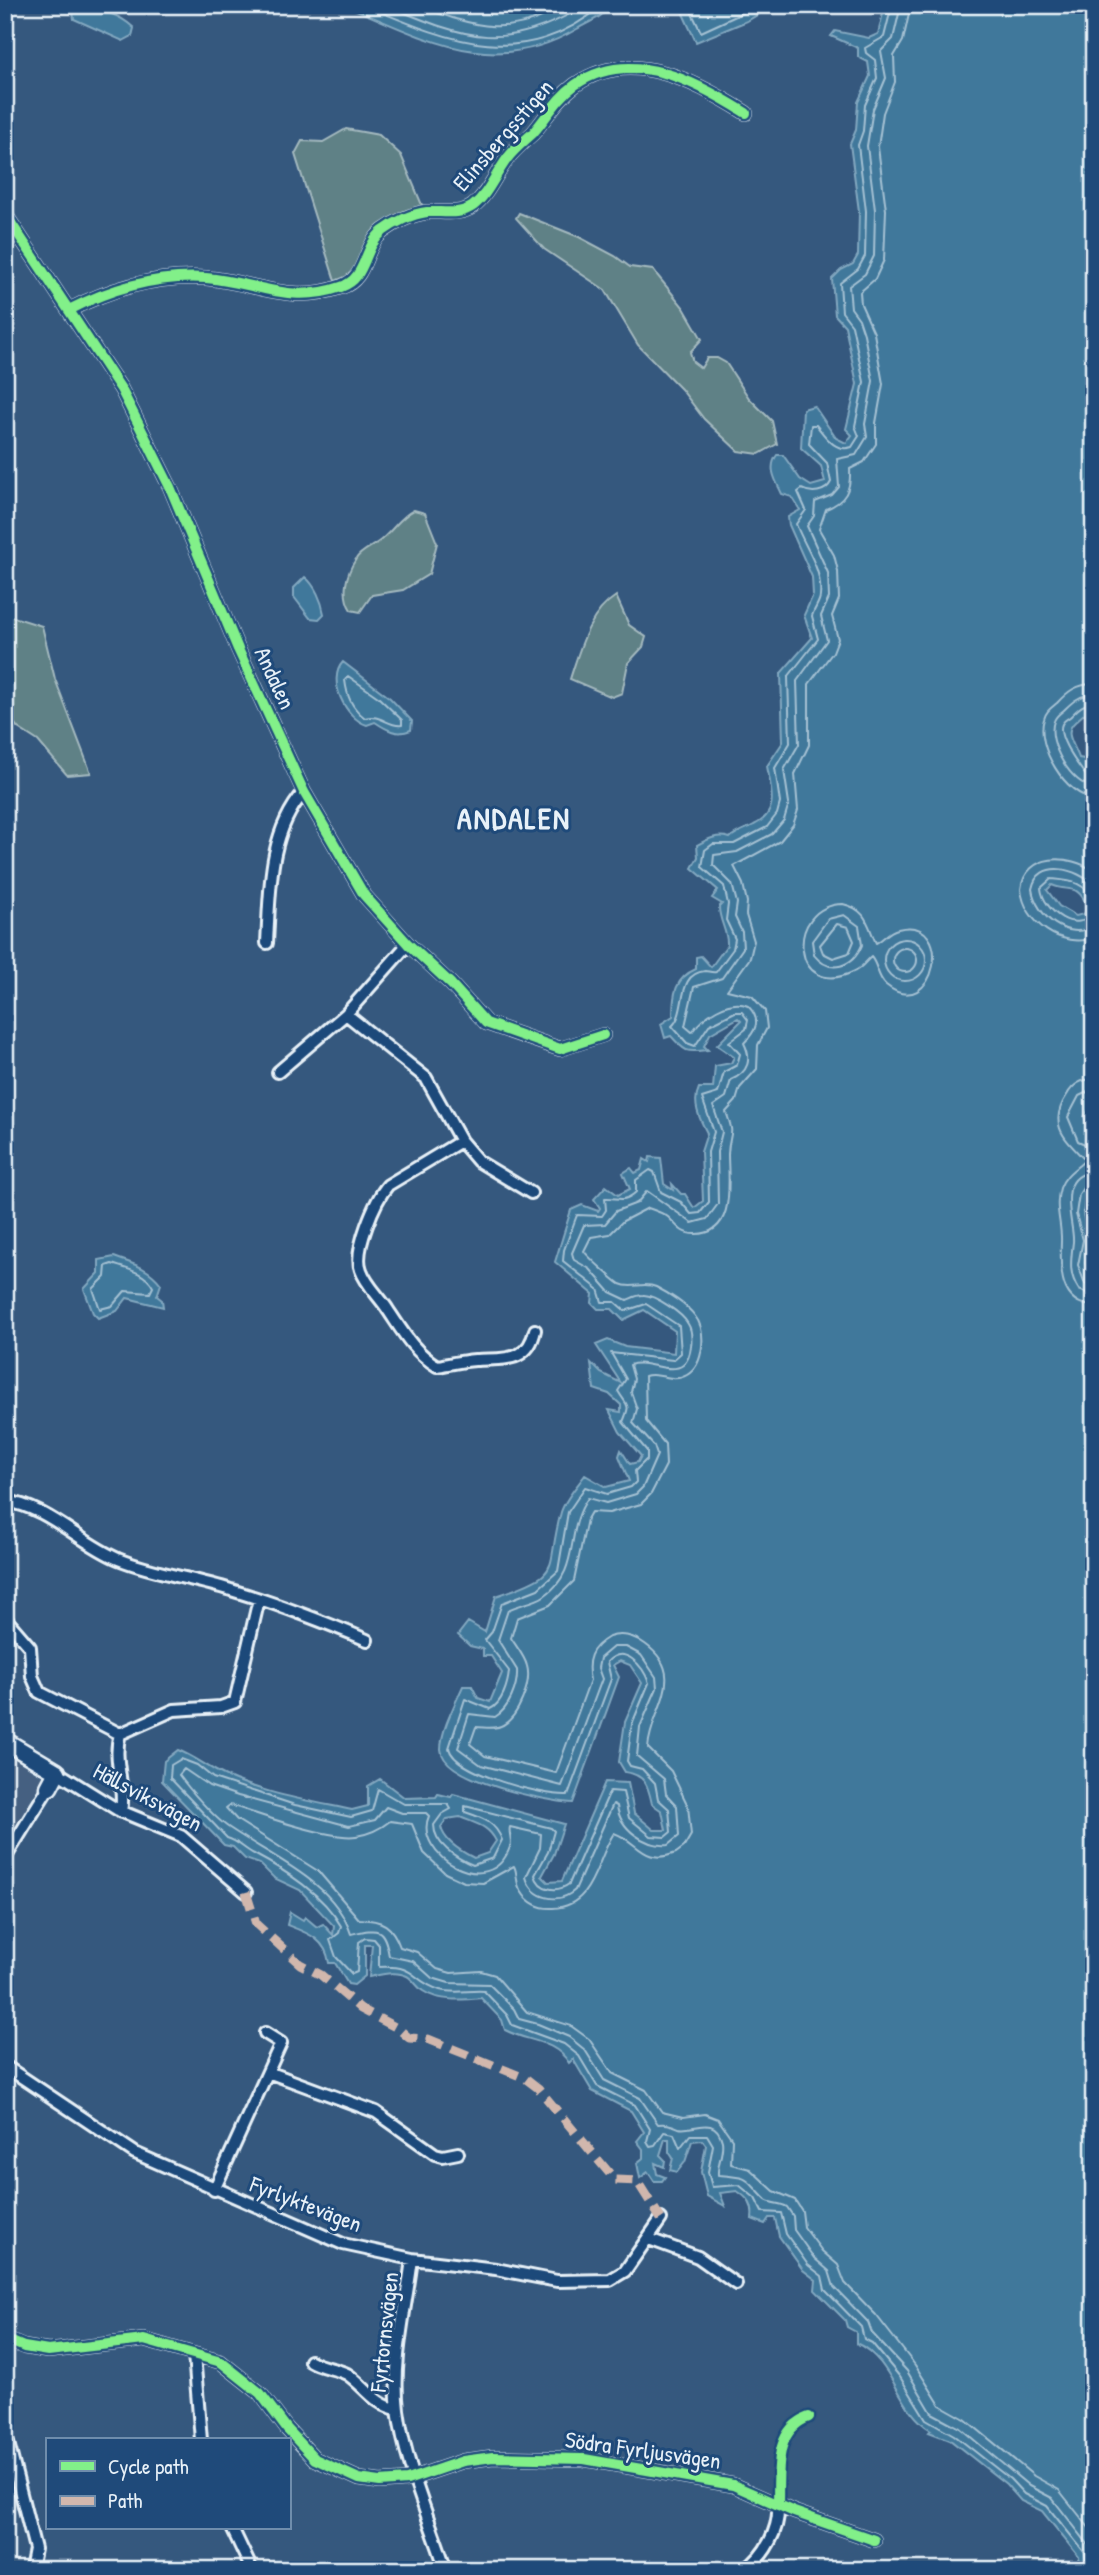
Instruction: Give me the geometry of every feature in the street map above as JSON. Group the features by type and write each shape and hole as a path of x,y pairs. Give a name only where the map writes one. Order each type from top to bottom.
{"street":[{"name":"Elinsbergsstigen","path":"69,310 110,291 162,280 206,278 294,296 317,295 349,284 359,275 370,245 385,230 415,215 457,212 475,205 509,156 564,95 594,76 646,69 674,73 747,113"},
{"name":"Andalen","path":"5,214 121,389 170,487 238,649 304,792 364,895 486,1023 560,1049 603,1035"},
{"path":"267,943 270,883 276,849 287,815 304,792"},
{"path":"278,1072 346,1013 408,944"},
{"path":"346,1013 426,1078 461,1140 478,1161 531,1194"},
{"path":"461,1140 388,1185 381,1193 360,1249 360,1269 404,1337 422,1357 437,1366 473,1360 511,1360 523,1355 530,1346 535,1330"},
{"path":"5,1500 35,1508 115,1557 146,1569 259,1599 367,1640"},
{"path":"120,1734 174,1710 221,1707 235,1702 259,1599"},
{"path":"5,1618 30,1647 32,1676 38,1692 120,1734"},
{"path":"120,1734 116,1748 124,1795 121,1812"},
{"name":"Hällsviksvägen","path":"5,1741 53,1779 121,1812 181,1836 246,1892"},
{"path":"5,1858 53,1779"},
{"path":"214,2190 281,2043 265,2033"},
{"name":"Fyrlyktevägen","path":"5,2066 135,2153 214,2190 343,2244 412,2259 454,2263 557,2281 610,2280 625,2271 661,2219"},
{"path":"268,2072 376,2112 435,2154 443,2156 458,2153"},
{"path":"649,2239 698,2257 736,2284"},
{"name":"Fyrtornsvägen","path":"412,2259 398,2370 398,2409 416,2478 446,2570"},
{"name":"Södra Fyrljusvägen","path":"5,2339 48,2351 144,2340 220,2362 243,2376 260,2393 303,2448 325,2465 349,2476 380,2482 416,2478 463,2461 493,2457 584,2459 733,2485 778,2505 874,2540"},
{"path":"194,2355 201,2438"},
{"name":"Fyrtornsvägen","path":"310,2361 318,2366 344,2372 375,2398 391,2408 398,2409"},
{"path":"5,2431 35,2549 32,2570"},
{"path":"745,2570 758,2559 771,2539 779,2516 778,2505"},
{"path":"233,2530 252,2570"}],"shaded area":[{"path":"5,1752 45,1778 5,1842"}],"green space":[{"path":"346,129 379,135 401,155 422,205 387,224 353,274 335,281 295,154 302,141 323,142"},
{"path":"519,213 579,237 630,267 653,270 684,308 702,339 690,352 693,362 701,368 707,358 717,358 726,363 749,398 772,421 777,444 759,454 738,451 704,419 681,389 638,345 605,290 544,249 516,218"},
{"path":"414,510 425,513 437,543 429,574 403,590 372,595 360,612 351,610 346,598 346,584 356,559"},
{"path":"5,595 10,616 42,626 55,679 91,773 67,775 38,741 18,728 5,712"},
{"path":"616,596 629,625 646,637 643,647 628,663 622,693 612,697 570,679 592,622 598,612"}],"water":[{"path":"358,5 612,5 596,19 547,43 519,51 491,52 464,49 410,33 354,9"},
{"path":"679,5 792,5 780,8 772,6 747,21 696,42"},
{"path":"885,5 1094,5 1094,709 1075,722 1070,734 1079,758 1091,760 1090,769 1094,774 1094,1101 1084,1117 1094,1138 1094,1185 1086,1196 1083,1214 1091,1244 1085,1263 1094,1289 1094,2570 1081,2570 1079,2557 1042,2511 1021,2501 1006,2484 950,2440 929,2432 931,2430 911,2411 879,2361 856,2343 856,2332 847,2327 845,2320 815,2290 816,2280 803,2270 779,2236 775,2218 769,2218 765,2224 752,2219 749,2202 737,2191 720,2193 725,2206 707,2196 701,2172 706,2145 702,2140 692,2141 685,2162 677,2172 670,2170 673,2158 669,2152 669,2139 665,2139 660,2155 665,2160 664,2167 655,2163 657,2174 665,2177 662,2181 654,2181 648,2172 640,2178 637,2163 643,2158 643,2149 637,2141 644,2132 631,2111 592,2091 573,2059 569,2063 556,2049 505,2030 502,2020 481,1998 459,2000 429,1995 409,1977 398,1973 369,1977 372,1945 365,1945 365,1976 354,1985 348,1984 335,1963 329,1963 324,1948 315,1938 287,1925 290,1912 303,1920 305,1917 317,1927 323,1924 333,1935 334,1926 300,1890 274,1878 260,1864 245,1859 233,1847 224,1845 162,1781 164,1761 178,1750 247,1785 352,1810 368,1806 368,1786 380,1779 405,1798 436,1797 438,1794 451,1797 453,1794 564,1824 554,1854 542,1876 548,1882 562,1881 605,1782 628,1783 634,1813 654,1830 666,1830 662,1811 652,1804 645,1782 632,1773 625,1772 619,1762 625,1722 642,1683 630,1665 620,1661 613,1665 619,1677 573,1803 520,1793 476,1780 458,1771 446,1760 441,1749 443,1734 463,1686 472,1686 478,1698 490,1702 502,1673 491,1656 483,1656 483,1649 470,1646 458,1635 468,1622 485,1632 496,1596 534,1581 549,1568 561,1512 585,1475 606,1487 629,1481 619,1456 621,1450 630,1464 638,1462 641,1456 620,1432 609,1410 621,1412 621,1405 609,1394 594,1389 591,1363 601,1373 621,1383 596,1345 608,1340 625,1347 674,1353 675,1331 644,1310 623,1320 612,1309 598,1309 592,1303 593,1294 555,1262 571,1210 582,1205 598,1211 600,1208 594,1199 606,1186 618,1195 630,1189 623,1173 631,1168 635,1173 641,1170 644,1159 649,1162 650,1157 661,1158 664,1184 673,1190 672,1184 681,1194 685,1194 694,1208 703,1201 701,1152 707,1133 697,1110 697,1094 699,1088 713,1088 715,1066 731,1063 734,1057 717,1045 741,1021 738,1018 710,1034 704,1046 708,1050 696,1051 684,1049 671,1036 665,1038 661,1024 673,1016 679,982 696,969 696,957 701,956 711,967 727,945 719,912 722,904 712,898 718,890 692,868 698,857 697,845 717,837 730,838 768,814 772,792 767,766 783,742 781,673 812,638 804,615 813,595 812,577 788,517 800,510 792,497 782,494 773,465 777,455 783,455 800,479 811,486 825,482 821,466 801,448 803,409 814,406 836,438 846,443 852,435 846,429 857,384 845,326 835,315 832,279 853,264 858,255 859,211 850,144 856,130 858,102 870,76 868,62 858,57 858,48 831,36 835,31 869,38 878,34","holes":["1052,885 1072,889 1080,894 1088,907 1084,914 1076,916 1059,906 1047,890","460,1817 481,1826 493,1836 496,1841 488,1853 474,1858 446,1837 441,1827 447,1819"]},
{"path":"73,12 105,12 123,19 134,28 132,36 123,41 74,19"},
{"path":"305,577 322,604 324,614 319,619 310,618 294,597 294,588"},
{"path":"343,662 390,698 412,721 411,730 392,731 375,722 367,725 352,715 338,688 338,670"},
{"path":"114,1257 140,1267 156,1278 161,1284 157,1296 162,1300 163,1307 127,1298 117,1311 98,1318 93,1313 84,1289 99,1273 99,1260"}],"marked path":[{"path":"246,1892 256,1924 300,1964 321,1975 361,2009 399,2029 409,2038 428,2039 525,2078 538,2088 615,2180 637,2181 661,2219"}],"cycle path":[{"path":"69,310 118,289 170,279 206,278 273,291 305,294 350,283 361,270 371,246 383,231 421,213 456,212 473,206 484,195 510,155 533,133 563,96 575,85 596,74 618,69 663,73 706,90 746,113"},
{"path":"5,214 121,389 170,487 238,649 304,792 364,895 486,1023 560,1049 603,1035"},
{"path":"5,2339 24,2347 48,2351 144,2340 221,2362 260,2393 287,2429 315,2459 359,2479 380,2482 407,2480 463,2461 493,2457 584,2459 733,2485 794,2512 874,2540"},
{"path":"778,2505 780,2453 789,2431 809,2417"}],"district":[{"name":"ANDALEN","path":"514,819"}]}
